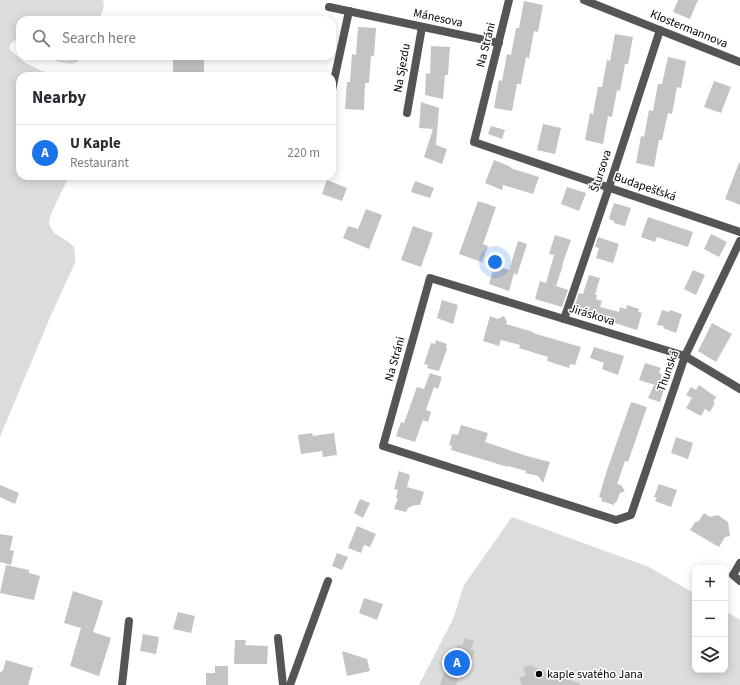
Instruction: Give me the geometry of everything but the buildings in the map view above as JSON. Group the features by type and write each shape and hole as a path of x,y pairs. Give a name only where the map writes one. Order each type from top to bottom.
{"street":[{"name":"Na Stráni","path":"474,142 510,0"},
{"name":"Klostermannova","path":"584,0 740,62"},
{"name":"Mánesova","path":"329,7 499,43"},
{"path":"336,72 349,11"},
{"name":"Na Sjezdu","path":"406,113 422,27"},
{"name":"Štursova","path":"564,319 660,30"},
{"name":"Budapešťská","path":"474,142 740,232"},
{"name":"Thunská","path":"631,515 685,356 740,241"},
{"name":"Na Stráni","path":"430,278 383,446 616,520 631,515"},
{"name":"Jiráskova","path":"430,278 685,356 740,389"},
{"path":"740,563 733,575 740,581"},
{"path":"290,685 328,581"},
{"path":"122,685 128,621"},
{"path":"278,638 283,685"}],"shaded area":[{"path":"0,0 103,0 104,6 100,16 16,16 16,41 15,40 11,43 10,50 16,55 16,60 22,60 45,72 16,72 16,180 67,180 50,216 49,224 54,233 74,247 75,263 51,315 0,437"},
{"path":"54,60 79,60 72,64"},
{"path":"512,517 649,567 692,592 692,673 728,673 728,613 740,620 740,685 419,685 453,619 464,585"}],"place":[{"name":"U Kaple","path":"457,663"},
{"name":"kaple svatého Jana","path":"539,674"}]}
